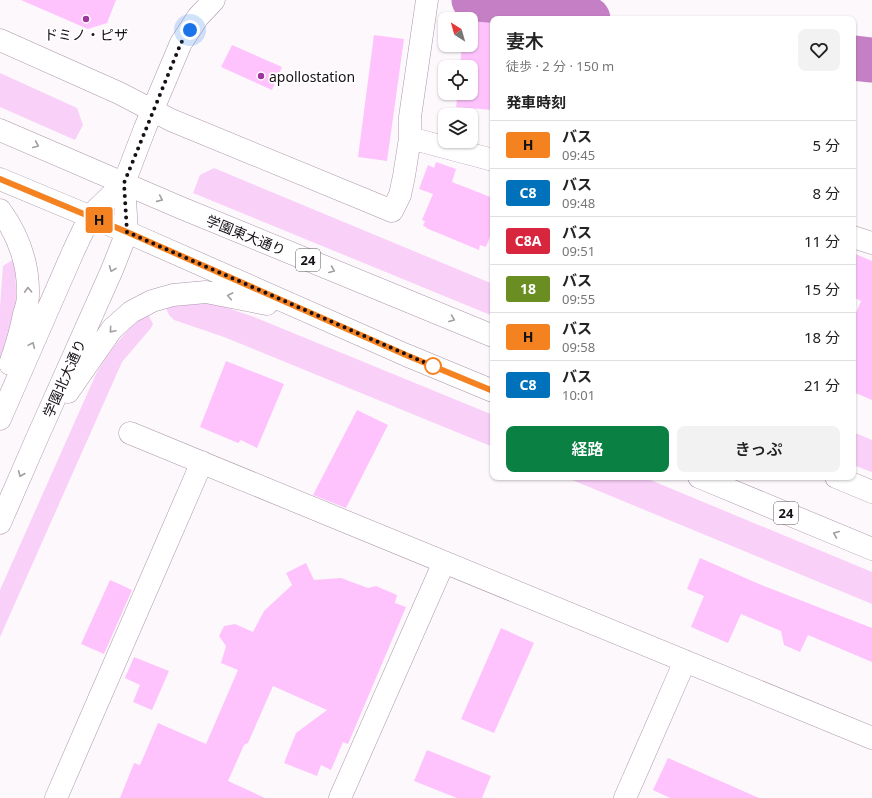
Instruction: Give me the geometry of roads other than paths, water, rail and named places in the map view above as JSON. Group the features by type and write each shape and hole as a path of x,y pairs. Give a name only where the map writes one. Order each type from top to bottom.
{"main road":[{"path":"0,420 90,216 124,183 181,43 198,17 214,0"},
{"path":"0,40 119,93 171,120 392,211 400,195 410,138 410,117 427,0"},
{"name":"学園東大通り","path":"0,130 179,207 490,335"},
{"path":"410,138 490,159"},
{"path":"0,179 90,216 406,355 490,390"},
{"path":"124,183 127,232"},
{"path":"0,210 12,226 21,248 27,273 28,297 19,337 0,395"},
{"name":"学園北大通り","path":"0,523 112,270 127,232"},
{"path":"856,237 872,243"},
{"path":"37,438 112,329 131,312 152,301 174,295 206,292 310,312"},
{"path":"130,433 872,738"},
{"path":"56,798 202,462"},
{"name":"24","path":"706,480 872,549"},
{"path":"843,480 872,492"},
{"path":"340,798 444,562"},
{"path":"625,798 685,661"}],"waterway":[{"path":"474,0 570,16"},
{"path":"856,58 872,60"}],"place":[{"name":"ドミノ・ピザ","path":"86,19"},
{"name":"apollostation","path":"261,76"}]}
